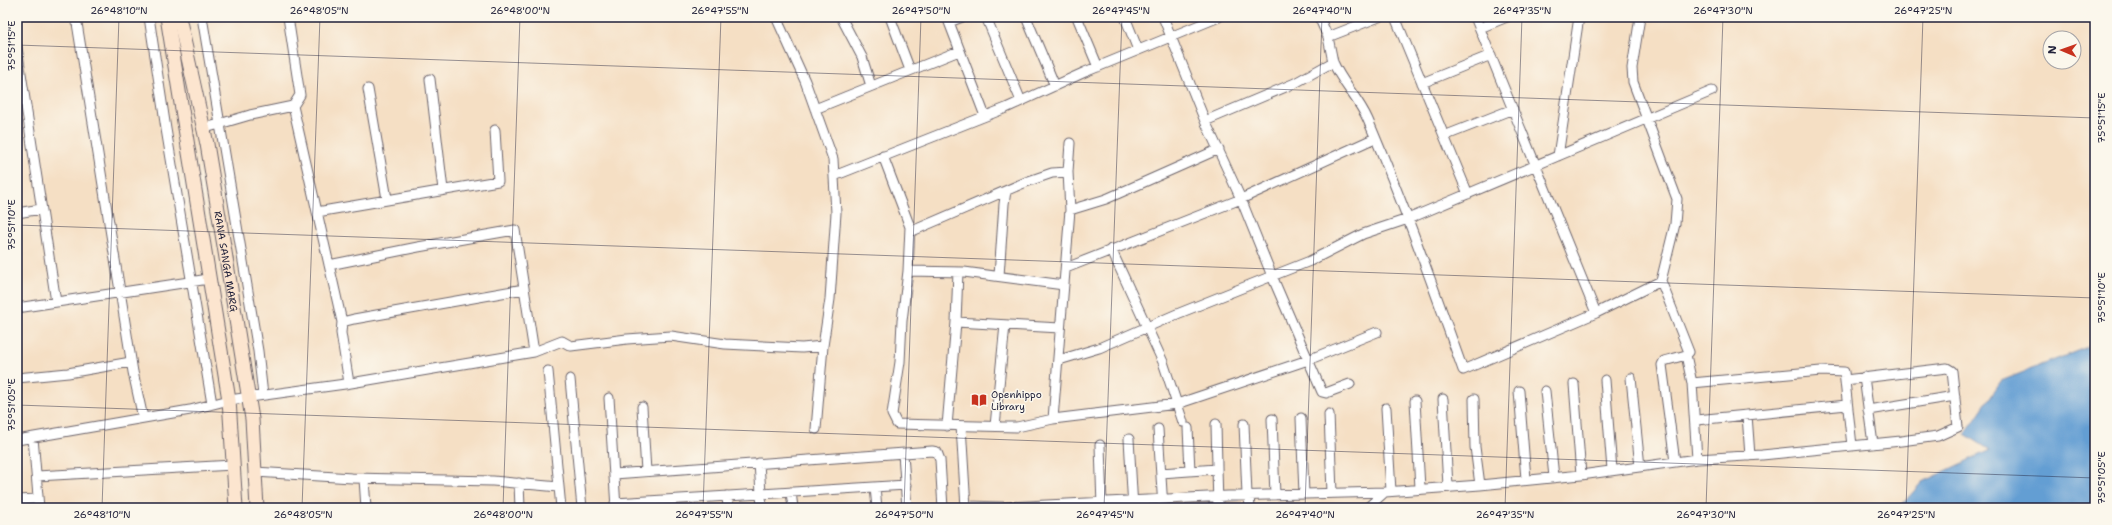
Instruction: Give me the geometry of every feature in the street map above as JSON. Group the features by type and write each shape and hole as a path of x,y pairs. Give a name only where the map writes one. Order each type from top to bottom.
{"main road":[{"name":"RANA SANGA MARG","path":"166,17 229,400 236,508"},
{"name":"RANA SANGA MARG","path":"179,17 202,129 227,264 252,419 257,508"}],"street":[{"path":"76,17 131,362 143,418"},
{"path":"149,17 166,129 212,404"},
{"path":"202,17 235,222 258,351 263,395"},
{"path":"202,129 293,106 300,95 288,17"},
{"path":"776,17 805,81 833,159 836,214 830,299 823,346 816,430"},
{"path":"842,17 862,57 871,86"},
{"path":"890,17 910,70"},
{"path":"962,17 948,20 985,116"},
{"path":"986,17 1021,101"},
{"path":"1026,17 1055,86"},
{"path":"1077,17 1098,66"},
{"path":"1125,17 1138,50"},
{"path":"1163,17 1205,121 1241,199 1272,276 1322,392 1326,393 1350,384"},
{"path":"834,176 985,116 1098,66 1218,17"},
{"path":"1319,17 1328,37 1333,62 1340,76 1356,98 1375,138 1408,219 1463,370 1596,313 1661,281"},
{"path":"1328,37 1379,17"},
{"path":"1395,17 1468,194"},
{"path":"1475,17 1596,313"},
{"path":"1480,28 1507,17"},
{"path":"1558,156 1579,17"},
{"path":"1640,17 1632,68 1633,82 1642,101 1646,120 1677,199 1675,224 1661,281 1689,352 1686,355 1692,383 1696,420 1697,459"},
{"path":"17,47 56,302"},
{"path":"815,109 959,51"},
{"path":"1422,83 1491,55"},
{"path":"1205,121 1295,83 1333,62"},
{"path":"430,79 443,190"},
{"path":"368,89 387,199"},
{"path":"1059,360 1100,348 1177,314 1310,261 1363,234 1408,219 1537,166 1712,91"},
{"path":"293,106 342,322 341,333 349,383"},
{"path":"1444,136 1513,109"},
{"path":"317,212 498,181 494,130"},
{"path":"1066,268 1241,199 1375,138"},
{"path":"1052,419 1059,360 1060,328 1070,210 1068,172 1070,143"},
{"path":"1070,210 1106,199 1219,149"},
{"path":"883,156 906,214 910,232 900,362 892,414 897,424 1017,427 1052,419 1177,404 1308,360 1377,332"},
{"path":"910,232 1052,173 1068,172"},
{"path":"999,276 1006,191"},
{"path":"17,213 41,209"},
{"path":"329,265 418,246 515,230 534,352"},
{"path":"1111,249 1146,329 1163,362 1185,425 1190,471"},
{"path":"908,271 958,272 1064,285"},
{"path":"947,426 956,322 958,272"},
{"path":"17,308 120,291 210,279"},
{"path":"342,322 354,318 524,289"},
{"path":"956,322 1060,328"},
{"path":"995,426 1005,325"},
{"path":"17,440 143,418 229,400 349,383 534,352 562,341 571,346 627,339 672,336 733,344 802,348 823,346"},
{"path":"1674,462 1662,365 1664,361 1686,355"},
{"path":"17,378 68,373 131,362"},
{"path":"961,426 966,507 1163,504 1191,498 1218,496 1388,492 1420,488 1480,485 1640,468 1697,459 1750,456 1873,444 1938,436 1958,427 1952,371 1948,368 1845,380"},
{"path":"548,371 561,508"},
{"path":"1692,383 1822,371 1844,372 1852,446"},
{"path":"1864,377 1873,444"},
{"path":"570,378 582,508"},
{"path":"1631,378 1640,468"},
{"path":"1605,380 1612,470"},
{"path":"1574,384 1581,475"},
{"path":"1545,391 1554,477"},
{"path":"1519,392 1526,479"},
{"path":"1868,410 1955,396"},
{"path":"609,398 616,505 649,504 727,496 906,485"},
{"path":"1443,399 1448,486"},
{"path":"1474,399 1475,448 1480,485"},
{"path":"1415,401 1420,488"},
{"path":"1696,420 1847,405"},
{"path":"642,407 646,472"},
{"path":"1386,408 1388,492"},
{"path":"1329,414 1332,493"},
{"path":"1747,415 1750,456"},
{"path":"1301,418 1304,494"},
{"path":"1272,419 1276,495"},
{"path":"1216,424 1218,508"},
{"path":"1244,424 1250,508"},
{"path":"1158,429 1163,504"},
{"path":"17,500 39,503 33,438"},
{"path":"1130,439 1132,505"},
{"path":"1100,445 1102,506"},
{"path":"614,474 937,452 940,460 943,508"},
{"path":"903,454 907,508"},
{"path":"759,463 762,508"},
{"path":"37,476 233,466"},
{"path":"1161,473 1217,469"},
{"path":"254,472 364,479 519,483 559,487"},
{"path":"364,479 366,508"},
{"path":"519,483 520,508"},
{"path":"875,487 877,508"},
{"path":"791,492 792,508"},
{"path":"1367,508 1388,492"},
{"path":"727,496 728,508"},
{"path":"1191,498 1192,508"}],"water":[{"path":"2095,344 2095,508 1899,508 1922,482 1990,450 1965,434 2001,381"}],"place":[{"name":"Openhippo Library","path":"979,400"}]}
